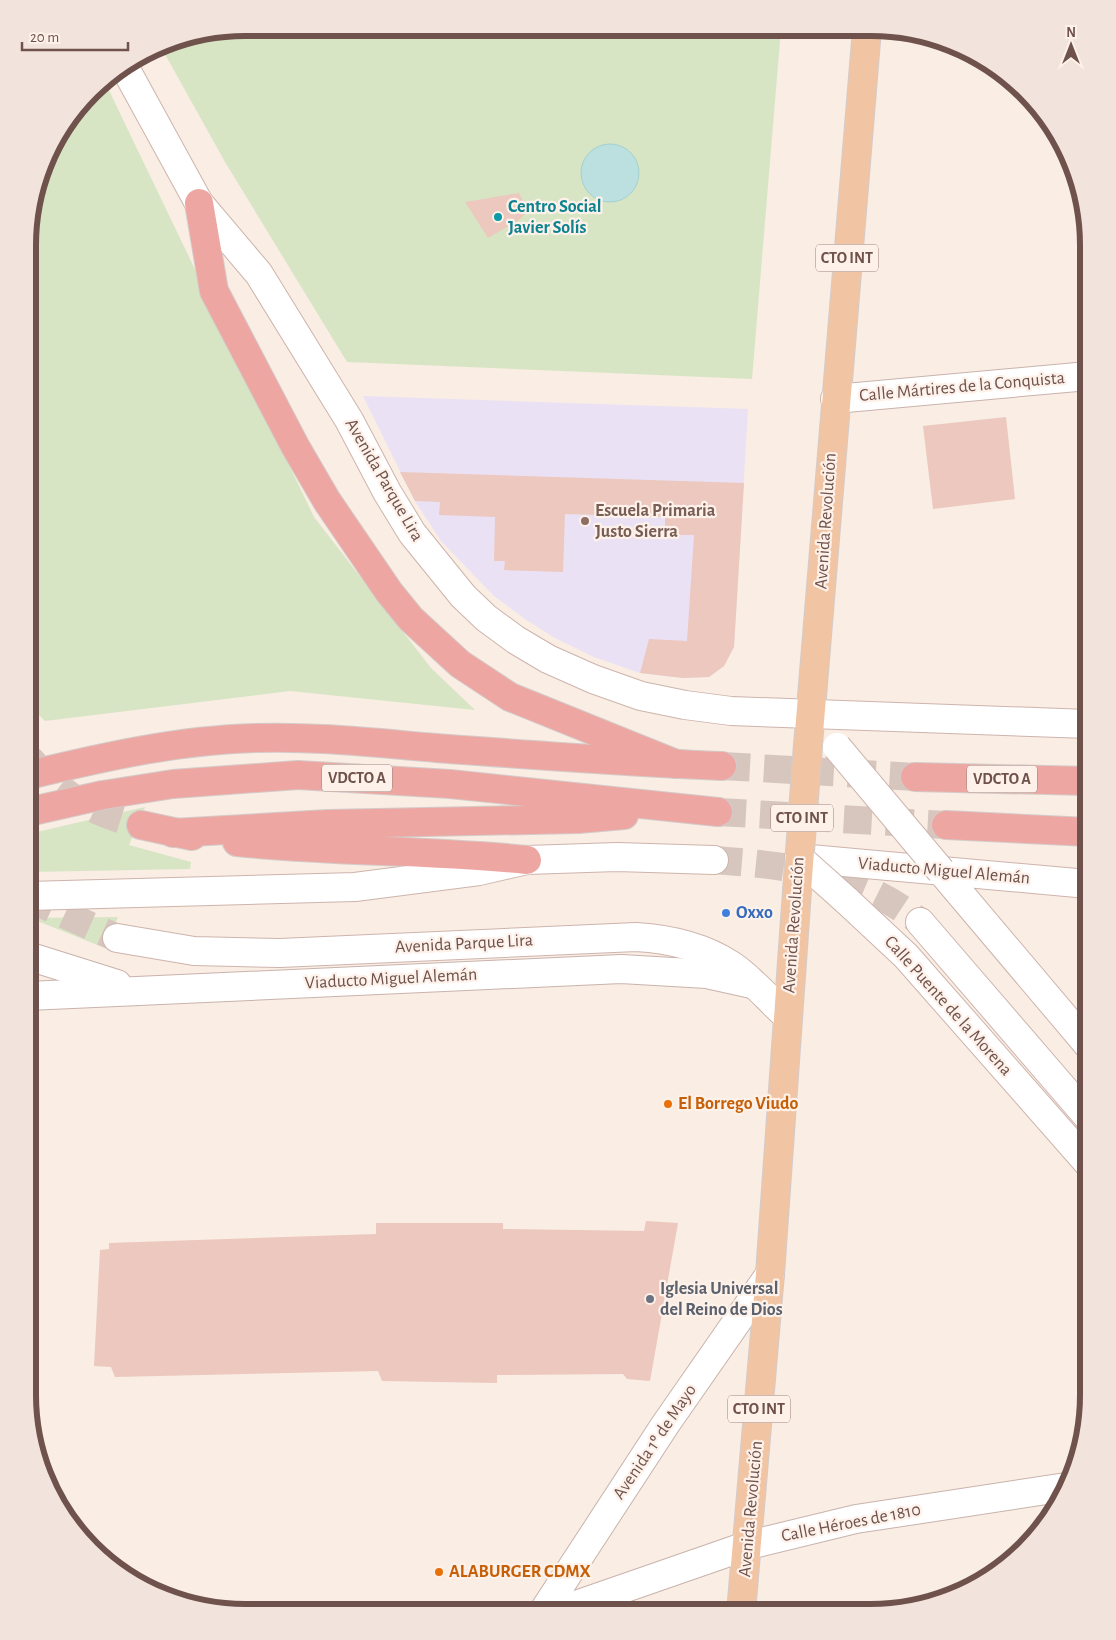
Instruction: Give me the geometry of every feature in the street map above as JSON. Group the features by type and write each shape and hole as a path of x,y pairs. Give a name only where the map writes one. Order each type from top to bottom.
{"highway":[{"path":"199,204 214,291 295,446 327,501 389,592 411,619 460,664 510,697 676,764"},
{"name":"VDCTO A","path":"36,773 127,753 202,742 256,738 345,740 722,766"},
{"name":"VDCTO A","path":"36,810 103,795 174,784 298,775 450,784 718,812"},
{"name":"VDCTO A","path":"915,777 1080,781"},
{"path":"174,833 328,824 578,819 688,810"},
{"path":"140,825 174,833 295,848 445,852 527,860"},
{"path":"946,825 1080,832"}],"main road":[{"name":"Avenida Revolución","path":"742,1604 770,1274 799,858 835,399 866,36"},
{"name":"Avenida Parque Lira","path":"127,72 199,204 260,274 349,420 387,492 412,533 442,572 486,618 516,640 548,659 593,680 641,696 685,705 731,711 810,714"},
{"name":"Calle Mártires de la Conquista","path":"835,399 1080,377"},
{"path":"810,714 1080,724"},
{"path":"810,714 952,876 1080,1035"},
{"path":"36,896 355,887 480,871 527,860 617,857 714,860"},
{"name":"Viaducto Miguel Alemán","path":"799,858 952,876 1080,884"},
{"name":"Calle Puente de la Morena","path":"799,858 906,956 1080,1154"},
{"name":"Calle Puente de la Morena","path":"920,922 1080,1108"},
{"name":"Avenida Parque Lira","path":"116,938 194,951 280,952 636,937 653,938 686,944 710,953 732,966 788,1017"},
{"path":"36,958 138,990"},
{"name":"Viaducto Miguel Alemán","path":"36,996 621,969 707,974 752,984"},
{"name":"Avenida 1º de Mayo","path":"548,1604 665,1425 770,1274"},
{"name":"Calle Héroes de 1810","path":"579,1604 748,1545 856,1519 1057,1488"}],"shaded area":[{"name":"Escuela Primaria Justo Sierra","path":"363,396 748,409 734,647 724,666 709,677 683,678 640,673 594,657 555,638 525,619 493,595 441,541 415,501"}],"green space":[{"path":"245,36 780,36 752,379 347,362 225,162 164,52 204,40"},
{"path":"108,88 314,517 431,668 475,710 290,691 45,721 36,712 36,245 38,218 47,178 64,141 79,118"},
{"path":"145,807 129,845 191,862 190,869 36,872 36,832"},
{"path":"118,917 105,948 36,920 36,918"}],"water":[{"path":"604,144 616,144 631,152 639,167 639,179 631,194 616,202 604,202 589,194 581,179 581,167 589,152"}],"building":[{"name":"Centro Social Javier Solís","path":"519,193 528,211 519,220 488,238 465,202"},
{"path":"1006,417 1015,499 933,509 923,426"},
{"path":"400,472 744,483 734,647 724,666 709,677 683,678 640,673 649,639 687,641 694,535 665,535 665,517 565,514 563,572 504,570 505,561 494,561 495,517 439,515 440,502 415,501"},
{"path":"646,1221 678,1223 650,1381 627,1379 623,1374 497,1375 497,1383 382,1381 378,1371 115,1377 111,1367 94,1366 100,1250 109,1249 109,1243 376,1234 376,1223 503,1223 503,1229 644,1231"}],"tunnel":[{"path":"36,766 66,793 93,809 141,825"},
{"path":"722,766 915,777"},
{"path":"718,812 946,825"},
{"path":"714,860 770,865 822,874 872,892 896,905 920,922"},
{"path":"36,899 46,906 117,938"}],"place":[{"name":"Centro Social Javier Solís","path":"498,217"},
{"name":"Escuela Primaria Justo Sierra","path":"585,521"},
{"name":"Oxxo","path":"726,913"},
{"name":"El Borrego Viudo","path":"668,1104"},
{"name":"Iglesia Universal del Reino de Dios","path":"650,1299"},
{"name":"ALABURGER CDMX","path":"439,1572"}]}
